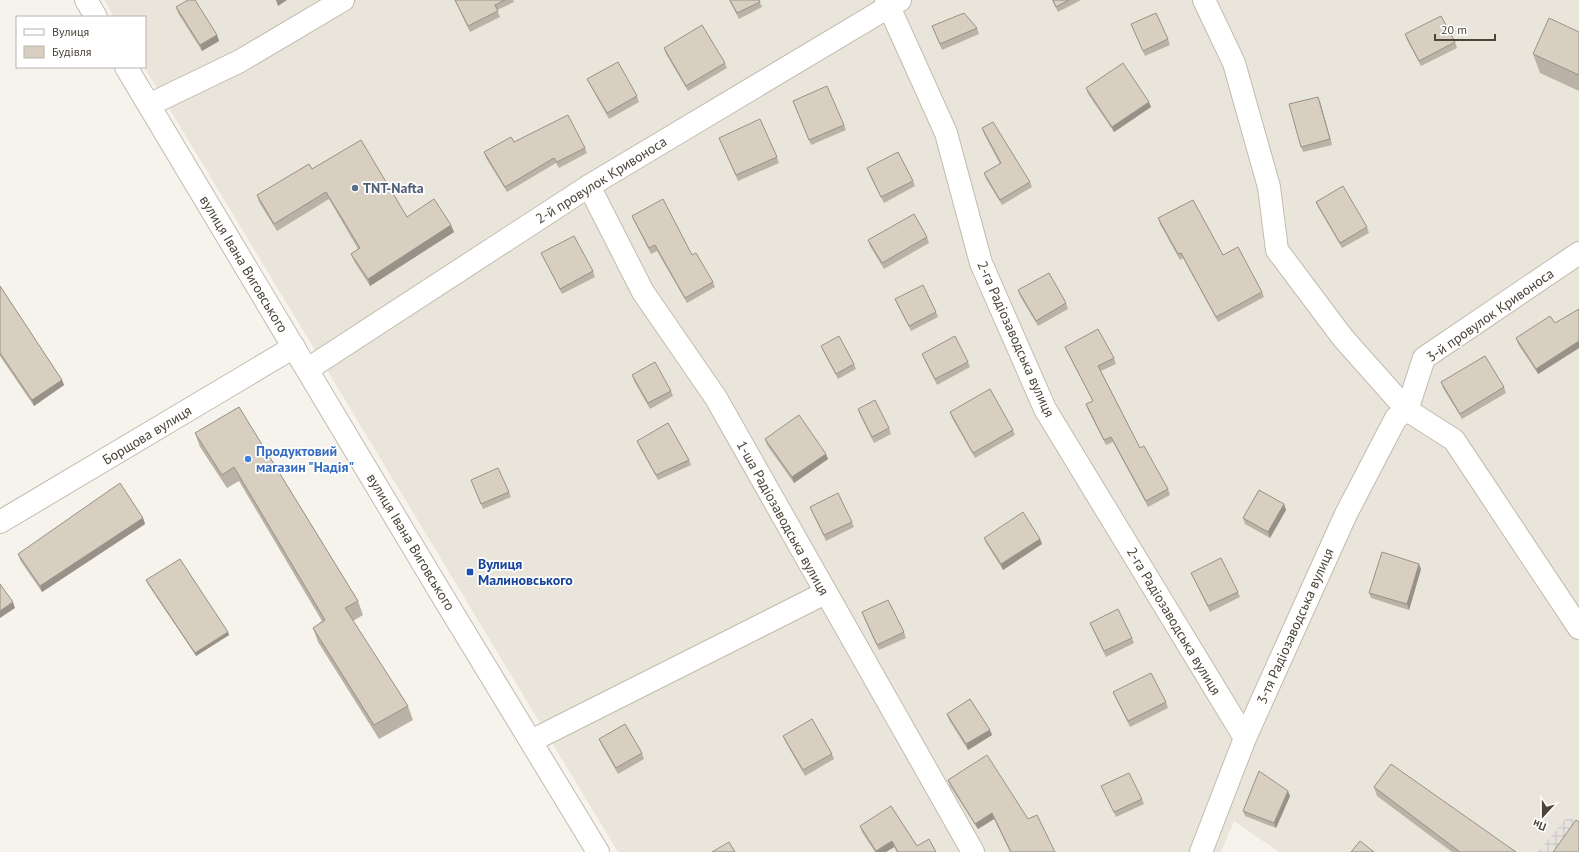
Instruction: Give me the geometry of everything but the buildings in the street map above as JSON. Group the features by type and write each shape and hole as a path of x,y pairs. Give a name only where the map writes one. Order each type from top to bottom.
{"street":[{"path":"86,0 95,16"},
{"path":"149,106 240,62 343,0"},
{"path":"1204,0 1234,63 1269,187 1277,250 1343,338 1407,410 1454,440 1573,606 1579,628"},
{"name":"2-й провулок Кривоноса","path":"308,369 589,186 891,2"},
{"name":"2-га Радіозаводська вулиця","path":"891,2 946,133 981,264 1045,409 1245,738"},
{"name":"вулиця Івана Виговського","path":"127,68 440,592 598,852"},
{"name":"1-ша Радіозаводська вулиця","path":"589,186 643,292 716,398 825,593 973,852"},
{"name":"3-й провулок Кривоноса","path":"1407,410 1424,358 1579,253"},
{"name":"Борщова вулиця","path":"0,522 294,347"},
{"name":"3-тя Радіозаводська вулиця","path":"1200,852 1245,738 1346,514 1396,418 1407,410"},
{"path":"532,743 539,738 825,593"}],"shaded area":[{"path":"104,0 1579,0 1579,824 1539,852 1279,852 1234,821 1221,852 618,852 145,68 146,68 146,16 113,16"},
{"path":"1568,816 1579,824 1579,852 1538,852"}],"place":[{"name":"TNT-Nafta","path":"355,188"},
{"name":"Продуктовий магазин \"Надія\"","path":"248,459"},
{"name":"Вулиця Малиновського","path":"470,572"}]}
